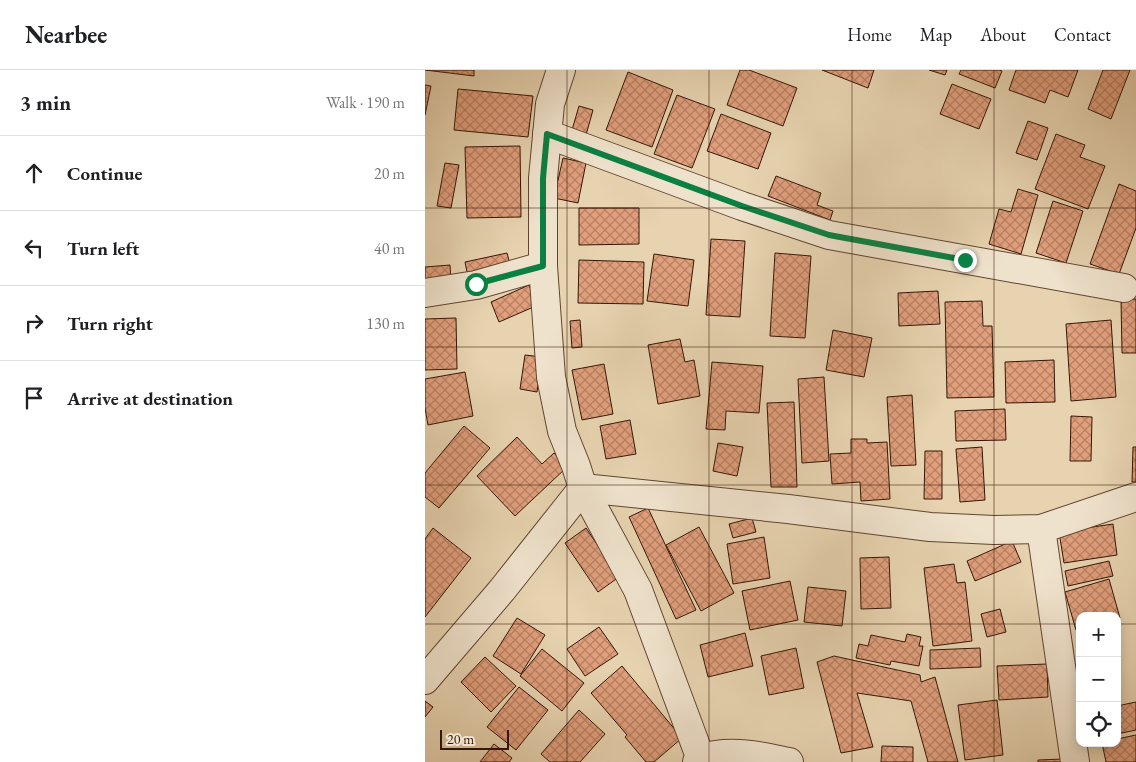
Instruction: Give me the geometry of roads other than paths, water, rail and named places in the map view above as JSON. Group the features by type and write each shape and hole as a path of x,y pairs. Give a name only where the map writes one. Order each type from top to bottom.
{"street":[{"path":"561,70 550,104 547,134 543,178 543,266 551,377 562,431 583,488 638,590 700,761 727,753 753,754 789,762"},
{"path":"547,134 742,206 829,235 1124,288"},
{"path":"425,293 476,284 543,266"},
{"path":"583,488 788,509 930,527 994,530 1041,530 1136,497"},
{"path":"425,680 502,590 583,488"},
{"path":"1041,530 1075,762"}]}
